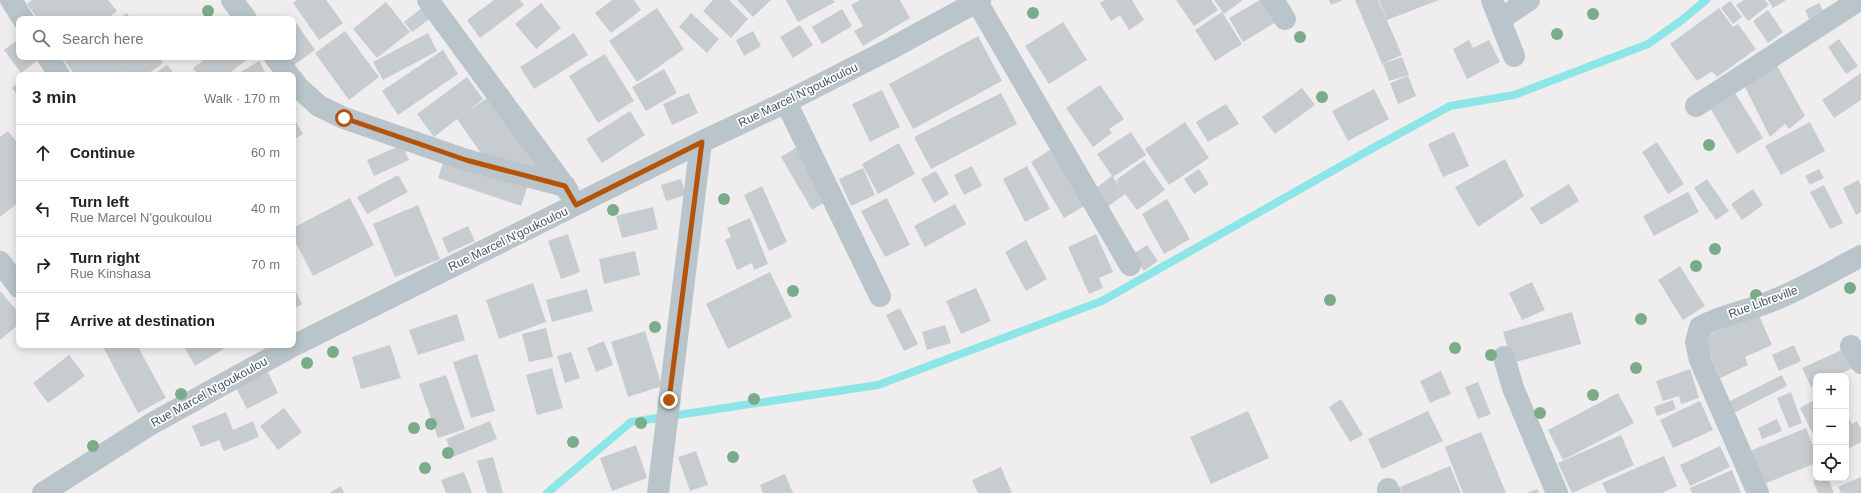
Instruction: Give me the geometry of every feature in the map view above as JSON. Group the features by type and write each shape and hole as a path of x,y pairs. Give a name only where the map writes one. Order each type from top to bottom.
{"street":[{"path":"11,0 21,16"},
{"path":"232,0 244,16"},
{"path":"428,0 565,186 576,205"},
{"path":"1273,0 1285,20"},
{"path":"1514,56 1496,9 1529,0"},
{"path":"1696,106 1858,0"},
{"path":"979,1 1130,265"},
{"name":"Rue Marcel N'goukoulou","path":"296,345 702,142 786,102 890,49 979,1"},
{"path":"50,60 57,72"},
{"path":"277,60 287,72"},
{"path":"296,84 319,106 344,118 466,160 565,186"},
{"path":"786,102 880,296"},
{"path":"658,493 702,142"},
{"name":"Rue Libreville","path":"1758,493 1700,360 1696,342 1700,327 1715,319 1773,301 1800,289 1861,256"},
{"path":"0,262 16,283"},
{"name":"Rue Marcel N'goukoulou","path":"43,493 151,424 289,348"},
{"path":"1504,357 1513,388 1557,493"}],"building":[{"path":"32,0 108,0 117,11 111,16 36,16 27,4"},
{"path":"297,0 326,0 343,23 319,40 293,3"},
{"path":"494,0 520,0 524,5 480,38 467,20"},
{"path":"612,0 634,0 641,10 611,33 595,13"},
{"path":"713,0 729,0 748,19 731,38 703,11"},
{"path":"737,0 771,0 753,17"},
{"path":"786,0 833,0 835,2 798,22"},
{"path":"860,0 900,0 910,18 863,46 854,31 863,26 851,5"},
{"path":"1105,0 1132,0 1144,20 1129,30 1120,15 1111,21 1100,3"},
{"path":"1176,0 1211,0 1218,10 1194,26"},
{"path":"1214,0 1243,0 1224,14"},
{"path":"1260,0 1263,0 1276,22 1243,42 1229,18"},
{"path":"1329,0 1343,0 1331,5"},
{"path":"1355,0 1378,0 1402,55 1382,64"},
{"path":"1379,0 1439,0 1387,20"},
{"path":"1744,0 1765,0 1769,5 1748,21 1736,5"},
{"path":"1768,0 1786,0 1773,8"},
{"path":"1730,1 1742,17 1733,24 1721,8"},
{"path":"386,2 410,32 377,58 353,29"},
{"path":"541,3 561,28 536,49 515,24"},
{"path":"1819,3 1824,12 1809,19 1805,10"},
{"path":"423,7 431,18 412,32 404,22"},
{"path":"657,8 684,49 637,82 609,41"},
{"path":"1719,8 1733,27 1738,24 1756,49 1717,77 1712,71 1697,81 1670,44"},
{"path":"842,9 852,26 822,44 812,27"},
{"path":"1768,10 1783,32 1768,43 1753,21"},
{"path":"1222,12 1242,44 1215,61 1195,30"},
{"path":"691,13 719,39 707,53 679,27"},
{"path":"1063,22 1087,60 1049,84 1025,46"},
{"path":"296,23 315,50 291,67 287,60 296,60"},
{"path":"800,25 813,45 793,58 780,37"},
{"path":"345,31 379,77 349,100 315,53"},
{"path":"753,31 761,46 744,56 736,40"},
{"path":"428,33 437,51 383,80 373,62"},
{"path":"574,33 588,55 534,89 520,67"},
{"path":"978,36 1002,81 913,129 889,84"},
{"path":"1839,39 1858,66 1846,74 1828,47"},
{"path":"1469,40 1473,48 1489,40 1500,62 1467,79 1453,49"},
{"path":"16,41 16,60 38,60 20,72 4,50"},
{"path":"443,50 458,74 398,115 382,91"},
{"path":"605,54 634,101 598,123 569,76"},
{"path":"1402,57 1409,75 1389,81 1383,64"},
{"path":"64,60 161,60 163,63 150,72 73,72"},
{"path":"204,60 246,60 231,72 196,72 193,68"},
{"path":"1774,60 1805,116 1789,129 1785,124 1770,137 1743,83"},
{"path":"259,61 265,72 241,72"},
{"path":"167,65 173,72 157,72"},
{"path":"664,69 677,93 646,111 632,87"},
{"path":"1861,73 1861,100 1834,118 1822,100"},
{"path":"1408,76 1416,96 1398,104 1390,83"},
{"path":"467,77 483,99 468,111 487,98 540,165 533,175 485,159 457,119 434,137 417,114"},
{"path":"16,85 16,93 12,88"},
{"path":"1100,85 1124,119 1109,129 1112,133 1093,147 1066,108"},
{"path":"1302,88 1315,105 1275,134 1262,117"},
{"path":"1374,89 1389,119 1348,141 1332,111"},
{"path":"882,90 900,127 870,142 852,104"},
{"path":"1734,91 1763,138 1737,154 1709,106"},
{"path":"689,93 698,113 672,125 663,104"},
{"path":"1001,93 1017,124 931,169 914,137"},
{"path":"1226,104 1239,124 1208,142 1196,122"},
{"path":"630,111 645,135 602,163 586,139"},
{"path":"296,122 303,134 296,138"},
{"path":"1185,122 1209,158 1169,185 1145,149"},
{"path":"1810,122 1825,151 1781,175 1765,146"},
{"path":"8,131 16,141 16,204 0,217 0,137"},
{"path":"1131,132 1146,155 1113,177 1121,189 1116,180 1144,160 1165,190 1137,210 1125,194 1106,208 1093,190 1112,176 1097,154"},
{"path":"1454,132 1469,166 1443,177 1428,144"},
{"path":"1657,142 1684,184 1668,194 1642,152"},
{"path":"899,143 915,174 878,194 862,164"},
{"path":"402,145 409,160 374,176 367,160"},
{"path":"1056,146 1089,203 1064,218 1031,162"},
{"path":"797,147 828,200 812,210 781,157"},
{"path":"445,157 528,185 521,206 438,178"},
{"path":"1505,159 1524,196 1478,227 1455,187"},
{"path":"972,166 982,186 964,195 954,175"},
{"path":"1027,166 1050,209 1025,222 1003,179"},
{"path":"863,168 875,195 851,206 839,179"},
{"path":"1199,169 1209,184 1194,194 1184,179"},
{"path":"1819,169 1824,178 1810,185 1805,176"},
{"path":"936,171 949,194 934,203 921,179"},
{"path":"398,175 408,192 367,214 357,197"},
{"path":"681,179 686,195 666,201 661,185"},
{"path":"1707,179 1729,211 1716,220 1694,188"},
{"path":"1858,180 1861,185 1861,212 1856,215 1843,188"},
{"path":"1569,184 1579,201 1541,225 1530,208"},
{"path":"1824,185 1843,223 1830,229 1810,192"},
{"path":"762,186 787,242 769,251 744,195"},
{"path":"1753,189 1763,205 1742,220 1731,204"},
{"path":"1688,192 1699,212 1654,236 1643,216"},
{"path":"350,198 374,245 313,276 296,243 296,226"},
{"path":"887,198 910,245 885,257 861,211"},
{"path":"1167,199 1190,239 1164,254 1142,214"},
{"path":"955,204 966,224 925,247 914,226"},
{"path":"418,205 440,259 395,277 373,224"},
{"path":"653,207 658,229 622,238 616,216"},
{"path":"750,218 768,264 754,270 752,263 737,270 725,240 731,237 727,228"},
{"path":"468,226 475,241 448,253 442,238"},
{"path":"568,234 580,272 561,279 548,241"},
{"path":"1096,234 1113,272 1099,278 1103,288 1089,294 1068,247"},
{"path":"1026,240 1047,279 1026,291 1005,252"},
{"path":"1147,245 1158,261 1144,271 1133,254"},
{"path":"635,251 640,275 604,284 599,259"},
{"path":"1680,266 1705,306 1683,320 1658,280"},
{"path":"770,272 792,317 728,349 706,304"},
{"path":"1532,282 1545,310 1522,320 1509,293"},
{"path":"533,283 546,322 499,339 486,300"},
{"path":"976,288 991,321 961,334 946,301"},
{"path":"587,289 593,311 552,322 546,300"},
{"path":"0,291 16,310 16,327 0,340"},
{"path":"296,292 302,304 296,307"},
{"path":"900,308 918,344 904,351 886,315"},
{"path":"1572,312 1581,344 1512,363 1503,332"},
{"path":"1758,313 1772,345 1745,357 1748,365 1720,378 1703,338"},
{"path":"457,314 465,340 418,355 409,330"},
{"path":"945,325 951,343 927,350 922,332"},
{"path":"546,328 553,357 529,362 522,334"},
{"path":"645,331 662,386 628,397 611,342"},
{"path":"604,341 613,365 596,372 587,348"},
{"path":"390,345 401,378 361,389 352,357"},
{"path":"1794,345 1801,361 1779,371 1772,355"},
{"path":"104,348 139,348 166,398 138,413"},
{"path":"185,348 225,348 195,366"},
{"path":"1844,349 1853,368 1842,373 1813,373 1813,386 1811,387 1802,368"},
{"path":"571,352 580,378 565,383 557,356"},
{"path":"477,354 495,411 471,418 453,362"},
{"path":"69,355 85,376 48,403 33,383"},
{"path":"552,368 563,408 537,415 526,375"},
{"path":"1690,369 1699,398 1681,404 1679,396 1663,401 1656,381"},
{"path":"267,370 278,393 247,409 235,386"},
{"path":"1441,371 1451,394 1430,403 1420,381"},
{"path":"446,375 465,429 438,438 419,384"},
{"path":"1782,375 1787,386 1734,413 1728,402"},
{"path":"1478,382 1491,414 1478,419 1465,387"},
{"path":"1791,392 1802,423 1789,428 1777,398"},
{"path":"1618,393 1634,423 1563,460 1548,430"},
{"path":"1341,399 1363,435 1350,442 1329,407"},
{"path":"1673,400 1676,409 1657,416 1654,407"},
{"path":"1700,401 1713,430 1673,448 1660,420"},
{"path":"1813,401 1813,434 1800,408"},
{"path":"284,408 302,432 278,450 260,426"},
{"path":"1248,411 1269,458 1211,484 1190,437"},
{"path":"1428,411 1443,441 1382,469 1368,439"},
{"path":"226,412 233,430 253,421 259,437 224,451 219,440 201,447 192,426"},
{"path":"1849,418 1852,424 1857,421 1861,429 1861,442 1849,448"},
{"path":"1777,419 1782,431 1762,439 1758,428"},
{"path":"490,421 497,439 453,457 446,439"},
{"path":"1806,428 1813,446 1813,464 1764,484 1750,451"},
{"path":"1481,432 1506,493 1463,493 1445,447"},
{"path":"1621,435 1634,465 1572,493 1558,463"},
{"path":"636,445 647,478 612,491 600,458"},
{"path":"1720,446 1730,467 1690,486 1680,465"},
{"path":"696,451 708,485 690,491 678,457"},
{"path":"1664,456 1677,486 1662,493 1607,493 1602,483"},
{"path":"493,457 503,493 487,493 477,461"},
{"path":"1450,466 1461,493 1402,493 1400,487"},
{"path":"1001,467 1012,493 978,493 972,480"},
{"path":"1732,470 1741,493 1692,493 1690,488"},
{"path":"464,472 472,493 446,493 441,480"},
{"path":"785,474 793,493 763,493 760,485"},
{"path":"1861,477 1861,493 1841,493 1838,487"},
{"path":"1813,481 1829,481 1834,493 1818,493"},
{"path":"341,486 344,493 329,493"},
{"path":"1537,489 1539,493 1527,493"}],"waterway":[{"path":"547,493 631,422 878,385 1102,301 1450,106 1514,95 1648,44 1682,20 1706,0"}],"route":[{"path":"344,118 466,160 565,186 576,205 702,142 669,400"}]}
